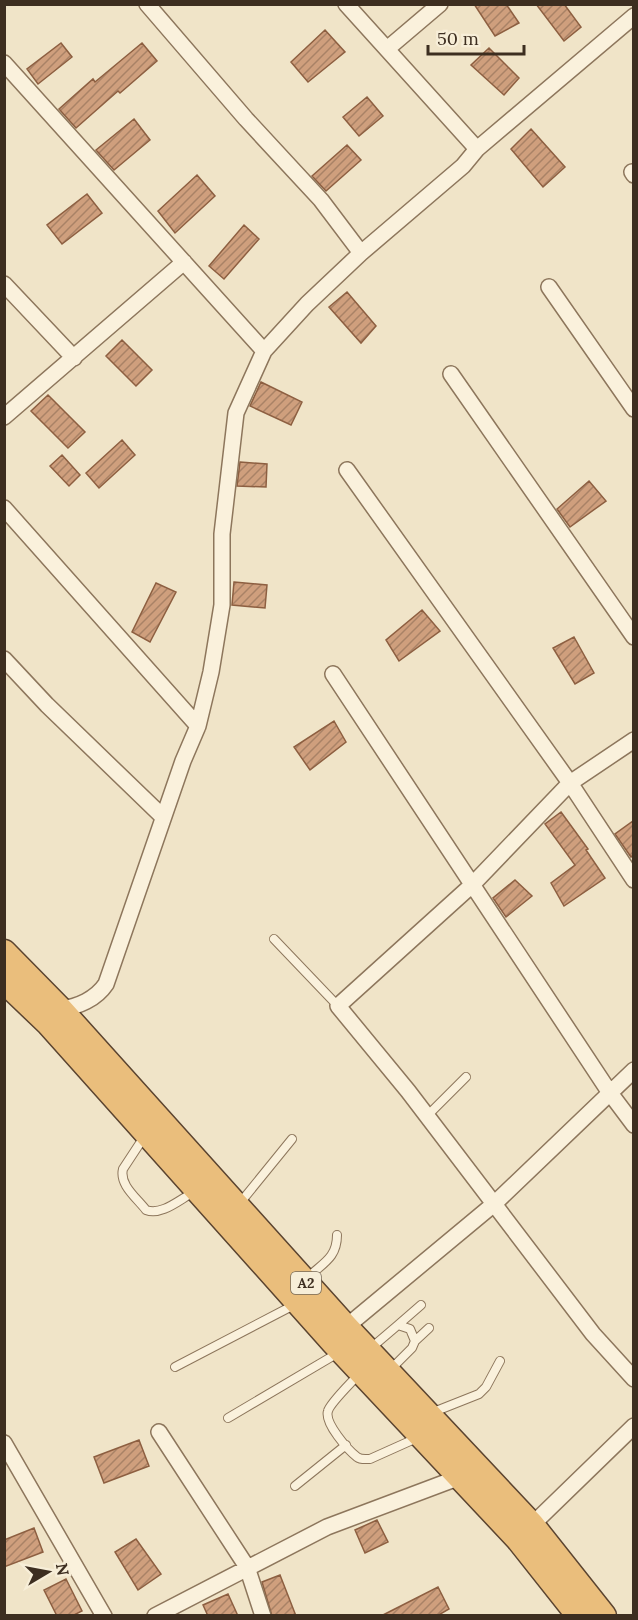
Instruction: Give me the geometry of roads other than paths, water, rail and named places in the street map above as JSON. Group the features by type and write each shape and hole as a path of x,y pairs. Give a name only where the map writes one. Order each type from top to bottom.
{"highway":[{"name":"A2","path":"4,952 60,1009 237,1207 342,1351 388,1372 460,1478 518,1539 579,1616"},
{"name":"A2","path":"4,981 48,1023 197,1190 301,1292 346,1328 364,1361 424,1425 532,1525 604,1616"}],"street":[{"path":"147,4 246,119 321,200 361,253"},
{"path":"346,4 477,149"},
{"path":"387,49 440,4"},
{"path":"60,1009 71,1008 99,994 106,984 163,817 198,726 211,672 222,605 222,534 236,413 264,351 307,304 361,253 463,166 477,149 633,16"},
{"path":"4,63 264,351"},
{"path":"4,417 184,262"},
{"path":"4,284 74,358"},
{"path":"549,287 633,409"},
{"path":"452,374 633,637"},
{"path":"347,470 570,783 633,880"},
{"path":"4,508 198,726"},
{"path":"4,659 47,705 163,817"},
{"path":"333,674 633,1125"},
{"path":"633,740 570,783 472,885 338,1006 427,1116 593,1334 633,1379"},
{"path":"346,1328 494,1204 633,1070"},
{"path":"532,1525 633,1426"},
{"path":"159,1432 247,1567 263,1616"},
{"path":"4,1443 104,1616"},
{"path":"155,1616 327,1527 460,1478"}],"lane":[{"path":"274,939 338,1006"},
{"path":"427,1116 466,1077"},
{"path":"146,1133 121,1174 122,1181 146,1210 159,1212 197,1190"},
{"path":"237,1207 292,1139"},
{"path":"175,1367 301,1292 334,1254 337,1247 337,1235"},
{"path":"421,1305 395,1327 364,1361 328,1410 327,1418 332,1429 356,1456 363,1460 370,1459 479,1394 486,1387 500,1361"},
{"path":"395,1327 410,1329 413,1345"},
{"path":"388,1372 429,1328"},
{"path":"228,1418 342,1351"},
{"path":"295,1486 346,1445"}]}
